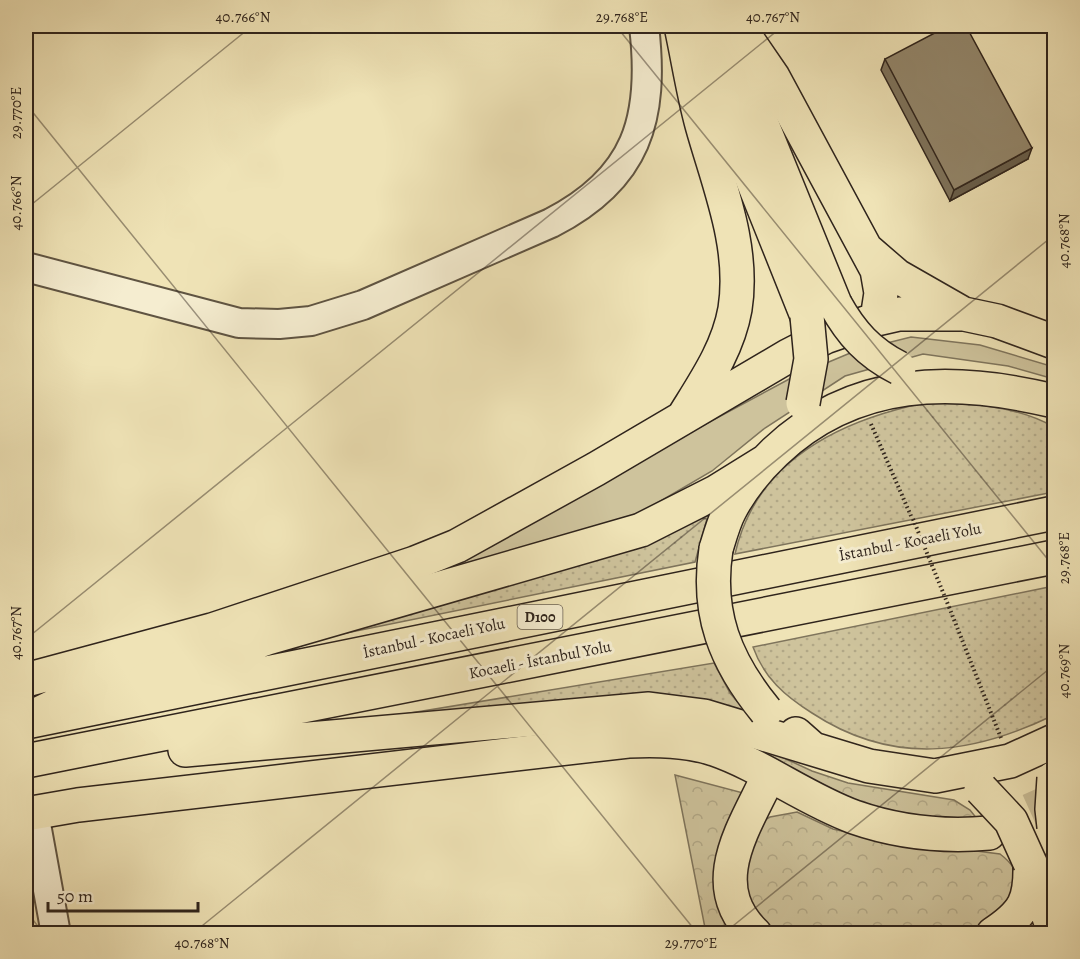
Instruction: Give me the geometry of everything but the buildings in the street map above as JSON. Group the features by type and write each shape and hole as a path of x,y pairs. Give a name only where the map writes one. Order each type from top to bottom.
{"main road":[{"path":"681,26 701,122 732,232 736,258 735,308 718,362 681,420"},
{"path":"691,26 734,94 835,304 860,341 880,358 899,368 961,385 1005,390 1054,401"},
{"path":"722,26 734,94 807,316 811,359 803,403 792,436"},
{"path":"738,26 773,77 868,251 880,280 881,293 877,319"},
{"path":"868,251 897,276 964,314"},
{"path":"735,308 745,339 766,368"},
{"path":"26,680 212,630 415,563 457,546 681,420 766,368 825,337 877,319 899,314 964,314 997,321 1054,342"},
{"path":"26,721 268,638 641,530 716,492 766,460 792,436 819,418 860,399 905,388 961,385"},
{"path":"766,460 729,510 716,549 712,595 718,625 736,670 766,711 813,748"},
{"name":"İstanbul - Kocaeli Yolu","path":"26,721 1054,513"},
{"name":"Kocaeli - İstanbul Yolu","path":"26,761 1054,557"},
{"path":"26,721 212,630"},
{"path":"26,766 314,736 649,709 704,716 869,766 935,776 981,789 1011,821 1030,863 1054,932"},
{"path":"651,726 681,728 720,738 839,796 882,811 985,829 960,835 878,825 826,805 712,748 663,740 628,741 28,811 32,797 53,789 651,726"},
{"path":"935,776 1010,761 1054,741"},
{"path":"755,933 741,921 734,904 729,884 730,865 737,844 770,775"},
{"path":"1054,778 1052,809 1054,827"},
{"path":"993,933 1019,913 1026,902 1030,890 1030,863"}],"street":[{"path":"26,267 239,323 311,321 363,305 551,223 578,209 600,193 630,153 639,130 645,105 644,26"},
{"path":"28,811 56,933"},
{"path":"26,852 39,933"}],"path":[{"path":"860,399 913,519 1010,761"}],"green space":[{"path":"911,337 980,345 1054,367 1054,379 1008,366 923,354 845,376 765,428 712,471 647,509 607,526 212,630 635,462 793,377 855,351"},
{"path":"924,403 975,405 1008,410 1054,427 1054,492 735,554 746,522 761,494 781,470 805,450 861,421"},
{"path":"699,518 707,519 695,562 292,644 621,553 653,542"},
{"path":"1054,586 1054,715 1023,729 962,746 932,749 902,747 872,741 842,730 812,713 784,693 769,677 753,647"},
{"path":"714,663 730,693 754,721 344,724"},
{"path":"745,740 812,771 848,783 954,800 970,810 982,825 915,816 857,801 802,777"},
{"path":"675,775 747,794 741,933 706,933"},
{"path":"797,812 833,829 867,837 1000,854 1013,868 1019,886 996,920 966,933 776,934 754,918 739,868 756,825 770,817"}],"tunnel":[{"path":"983,825 1012,818 1054,799"}]}
